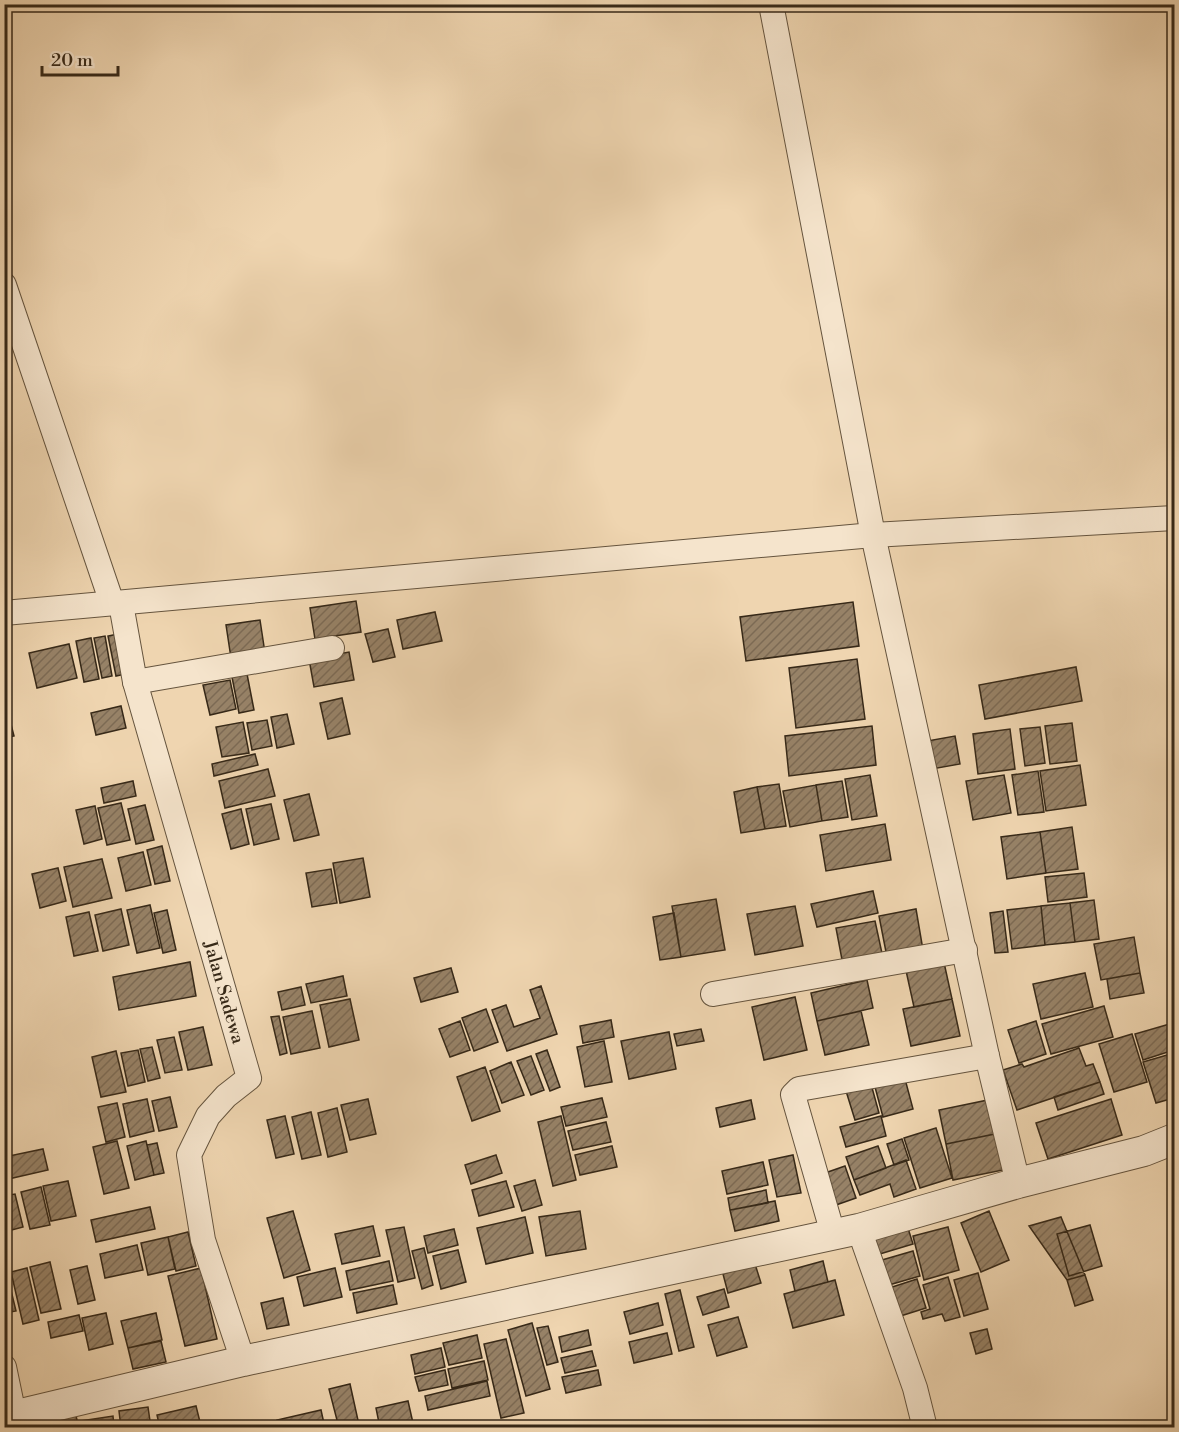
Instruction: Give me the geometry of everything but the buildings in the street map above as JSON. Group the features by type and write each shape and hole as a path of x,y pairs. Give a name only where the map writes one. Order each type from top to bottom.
{"street":[{"path":"771,4 873,535 987,1056 1018,1182"},
{"name":"Jalan Sadewa","path":"4,285 116,604 135,682 249,1078 226,1096 208,1116 189,1155 203,1240 243,1361"},
{"path":"4,613 873,535 1174,518"},
{"path":"135,682 332,648"},
{"path":"713,994 965,950"},
{"path":"925,1428 915,1388 846,1231 793,1095 799,1089 987,1056"},
{"path":"4,1367 9,1416 243,1361 846,1231 1018,1182 1144,1151 1174,1139"}]}
